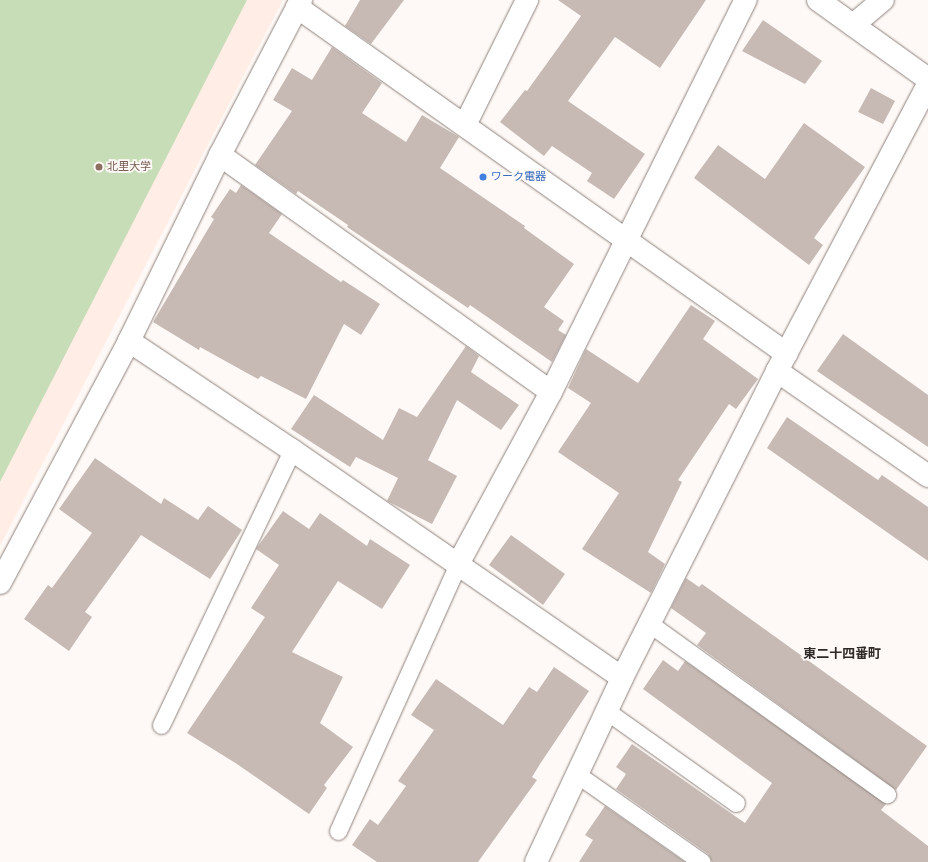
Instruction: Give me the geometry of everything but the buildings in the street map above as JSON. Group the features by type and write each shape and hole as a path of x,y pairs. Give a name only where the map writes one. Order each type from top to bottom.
{"street":[{"path":"465,125 527,0"},
{"path":"457,566 550,392 628,240 746,0"},
{"path":"818,0 928,79"},
{"path":"853,25 883,0"},
{"path":"0,583 129,341 220,155 299,4 465,125 628,240 928,476"},
{"path":"536,862 608,712 622,678 782,362 928,84"},
{"path":"220,155 550,392"},
{"path":"129,341 292,450 457,566 622,678"}],"lane":[{"path":"160,725 292,450"},
{"path":"338,831 457,566"},
{"path":"650,624 887,794"},
{"path":"608,712 736,803"},
{"path":"578,775 702,862"}],"shaded area":[{"name":"北里大学","path":"0,0 283,0 0,546"}],"green space":[{"name":"北里大学","path":"0,0 247,0 0,482"}],"place":[{"name":"北里大学","path":"99,167"},
{"name":"ワーク電器","path":"483,177"}],"district":[{"name":"東二十四番町","path":"842,655"}]}
